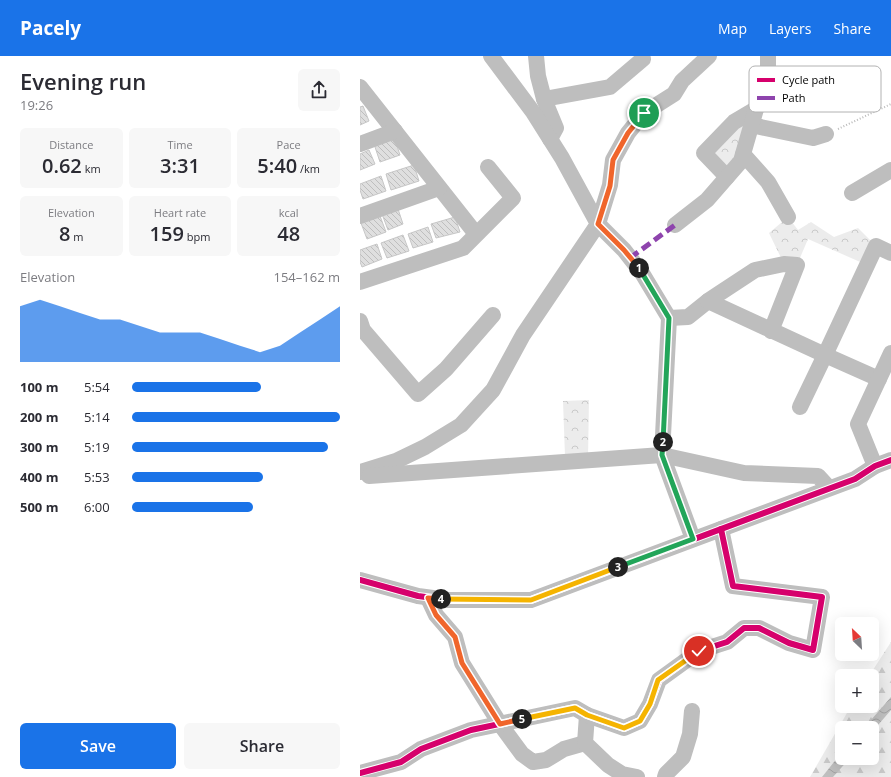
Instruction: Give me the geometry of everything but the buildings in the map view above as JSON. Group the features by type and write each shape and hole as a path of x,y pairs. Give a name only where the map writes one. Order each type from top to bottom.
{"street":[{"path":"491,56 517,90 550,139 598,224 624,250 642,272 669,318 662,455 693,539"},
{"path":"536,56 538,76 544,99 556,128 550,139"},
{"path":"360,472 396,461 461,426 493,390 523,335 598,224 610,186 613,160 628,133 644,113 674,94 682,82 709,56"},
{"path":"544,99 610,87 643,59"},
{"path":"360,87 476,234"},
{"path":"727,177 704,153 734,122 751,112"},
{"path":"675,225 707,200 741,161 755,112"},
{"path":"752,125 813,138 826,134"},
{"path":"360,144 395,131"},
{"path":"743,154 768,182 788,217"},
{"path":"360,282 463,248 513,198 488,167"},
{"path":"852,194 891,170"},
{"path":"360,216 439,188"},
{"path":"800,407 876,246 891,253"},
{"path":"669,318 688,317 708,301 755,270 784,264 797,265 771,331"},
{"path":"708,301 879,379"},
{"path":"360,321 363,330 418,394 446,369 493,315"},
{"path":"875,466 858,424 891,353"},
{"path":"360,476 662,455 744,473 818,476 829,488"},
{"path":"360,580 428,598 448,600 531,600 855,479 875,466 891,460"},
{"path":"360,773 402,770 421,750 471,730 575,708 587,715 624,728 640,721 650,704 658,680 699,651 727,642 744,628 759,628 789,642 813,650 822,597 733,586 721,529"},
{"path":"428,598 436,615 455,637 462,663 500,724 522,754 533,762 546,760 564,749 585,743"},
{"path":"665,777 666,774 683,757 690,734 692,712"},
{"path":"585,743 587,715"},
{"path":"585,743 608,765 622,774 637,777"}],"path":[{"path":"881,109 891,104"},
{"path":"826,134 874,112"}],"green space":[{"path":"752,112 755,112 727,177 704,153"},
{"path":"788,217 798,230 811,222 834,237 858,228 876,246 867,265 808,239 797,265 784,264 769,233"},
{"path":"589,400 588,457 565,456 563,401"},
{"path":"891,642 891,777 810,777 835,734 835,765 879,765 879,721 842,721 847,713 879,713 879,669 874,669"}],"water":[{"path":"891,697 891,710 879,724 879,721 870,721 877,713 879,713 879,711"},
{"path":"835,761 835,765 844,765 833,777 822,777"}],"marked path":[{"path":"630,258 675,225"}],"cycle path":[{"path":"360,580 418,596 448,600 531,600 855,479 875,466 891,460"},
{"path":"360,773 401,762 421,749 471,730 575,708 587,715 624,728 640,721 650,704 659,680 699,651 727,642 744,628 759,628 789,643 813,650 822,597 733,586 721,529"}],"route":[{"path":"644,113 628,133 613,160 610,186 598,224 624,250 642,272 669,318 662,455 693,539 531,600 448,600 428,598 436,615 455,637 462,663 500,724 575,708 587,715 624,728 640,721 650,704 658,680 699,651"}]}
